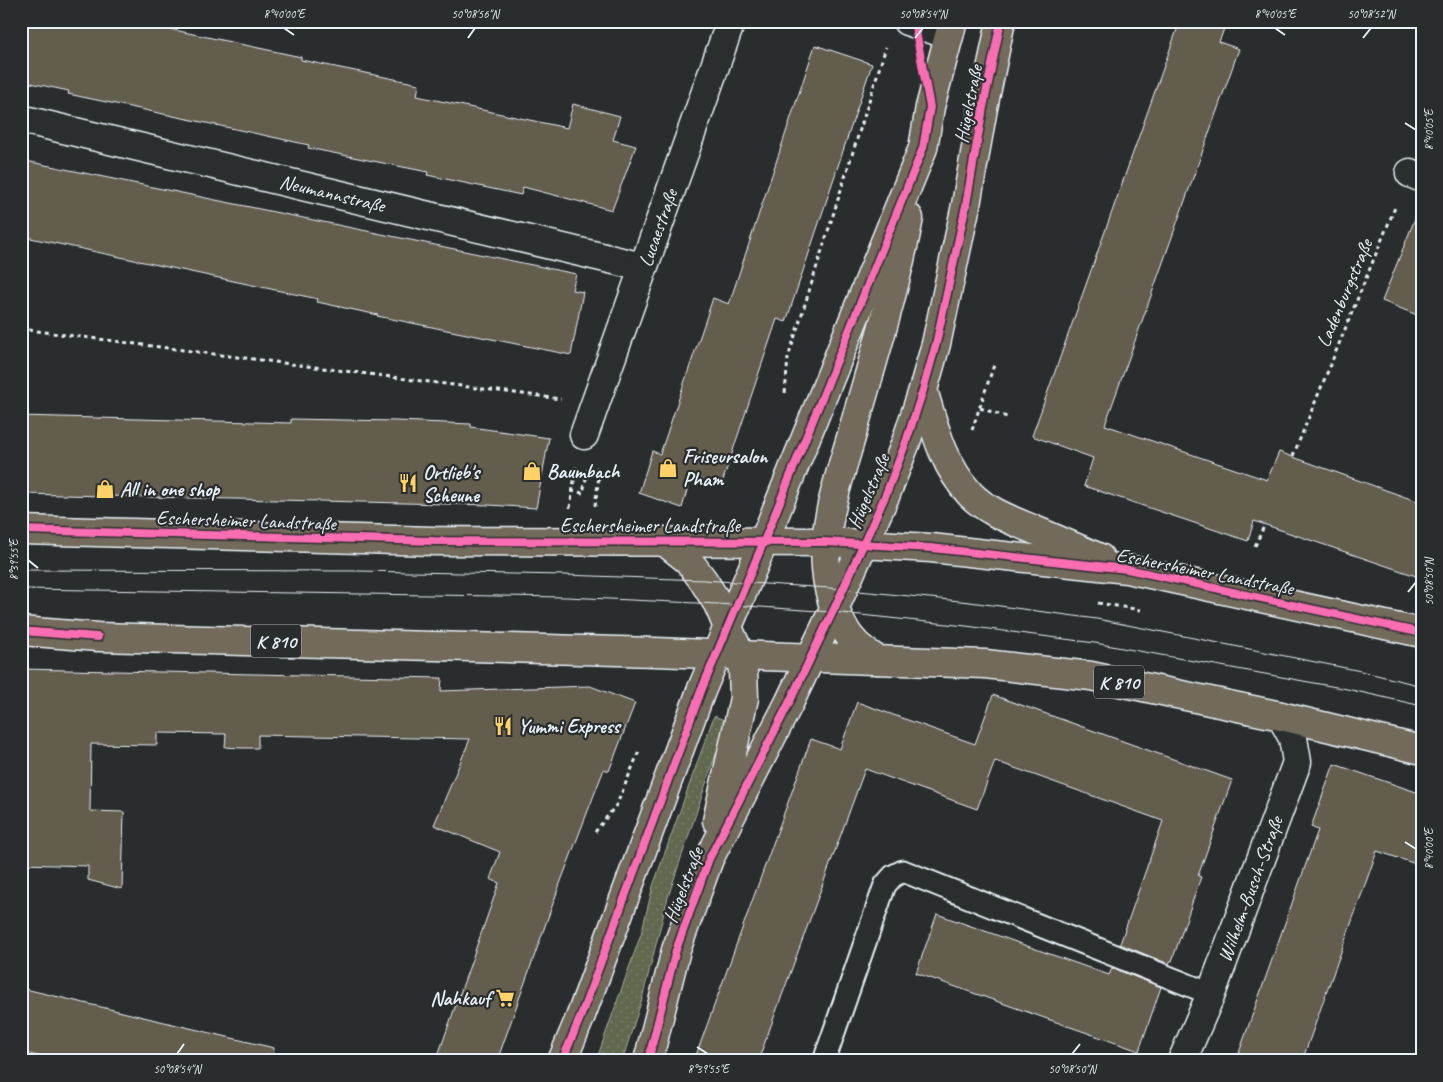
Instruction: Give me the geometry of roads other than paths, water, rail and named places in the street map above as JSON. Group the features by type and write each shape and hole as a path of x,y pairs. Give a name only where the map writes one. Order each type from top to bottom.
{"main road":[{"name":"Hügelstraße","path":"648,1061 676,950 709,859 835,607 886,494 924,390 936,344 966,205 1001,21"},
{"name":"Hügelstraße","path":"728,625 764,541 923,148 930,107 951,28"},
{"path":"877,660 856,644 843,627 829,588 825,542 836,494 906,233 923,148"},
{"path":"924,390 937,438 952,468 970,494 1004,517 1127,570"},
{"name":"Eschersheimer Landstraße","path":"21,530 434,541 764,541 863,543 931,548 1127,570 1422,633"},
{"path":"562,1061 580,1018 701,691 728,655 728,625 718,604 688,560 664,541"},
{"name":"K 810","path":"21,631 98,637 810,657 985,664 1091,676 1281,716 1422,750"},
{"path":"709,859 744,698 743,671 728,655"}],"street":[{"name":"Lucaestraße","path":"584,435 731,21"},
{"path":"907,21 951,28"},
{"name":"Neumannstraße","path":"21,119 643,267"},
{"name":"Wilhelm-Busch-Straße","path":"1182,1061 1211,994 1297,762 1293,738 1281,716"}],"lane":[{"path":"824,1061 885,885 893,876 903,871 1211,994"}],"tram line":[{"path":"21,570 359,571 565,575 703,580 829,588 970,602 1097,619 1356,670 1422,686"},
{"path":"21,589 566,597 718,604 832,612 966,626 1095,643 1347,689 1422,706"}],"place":[{"name":"Friseursalon Pham","path":"668,468"},
{"name":"Baumbach","path":"532,471"},
{"name":"Ortlieb's Scheune","path":"408,483"},
{"name":"All in one shop","path":"105,489"},
{"name":"Yummi Express","path":"503,726"},
{"name":"Nahkauf","path":"505,998"}]}
